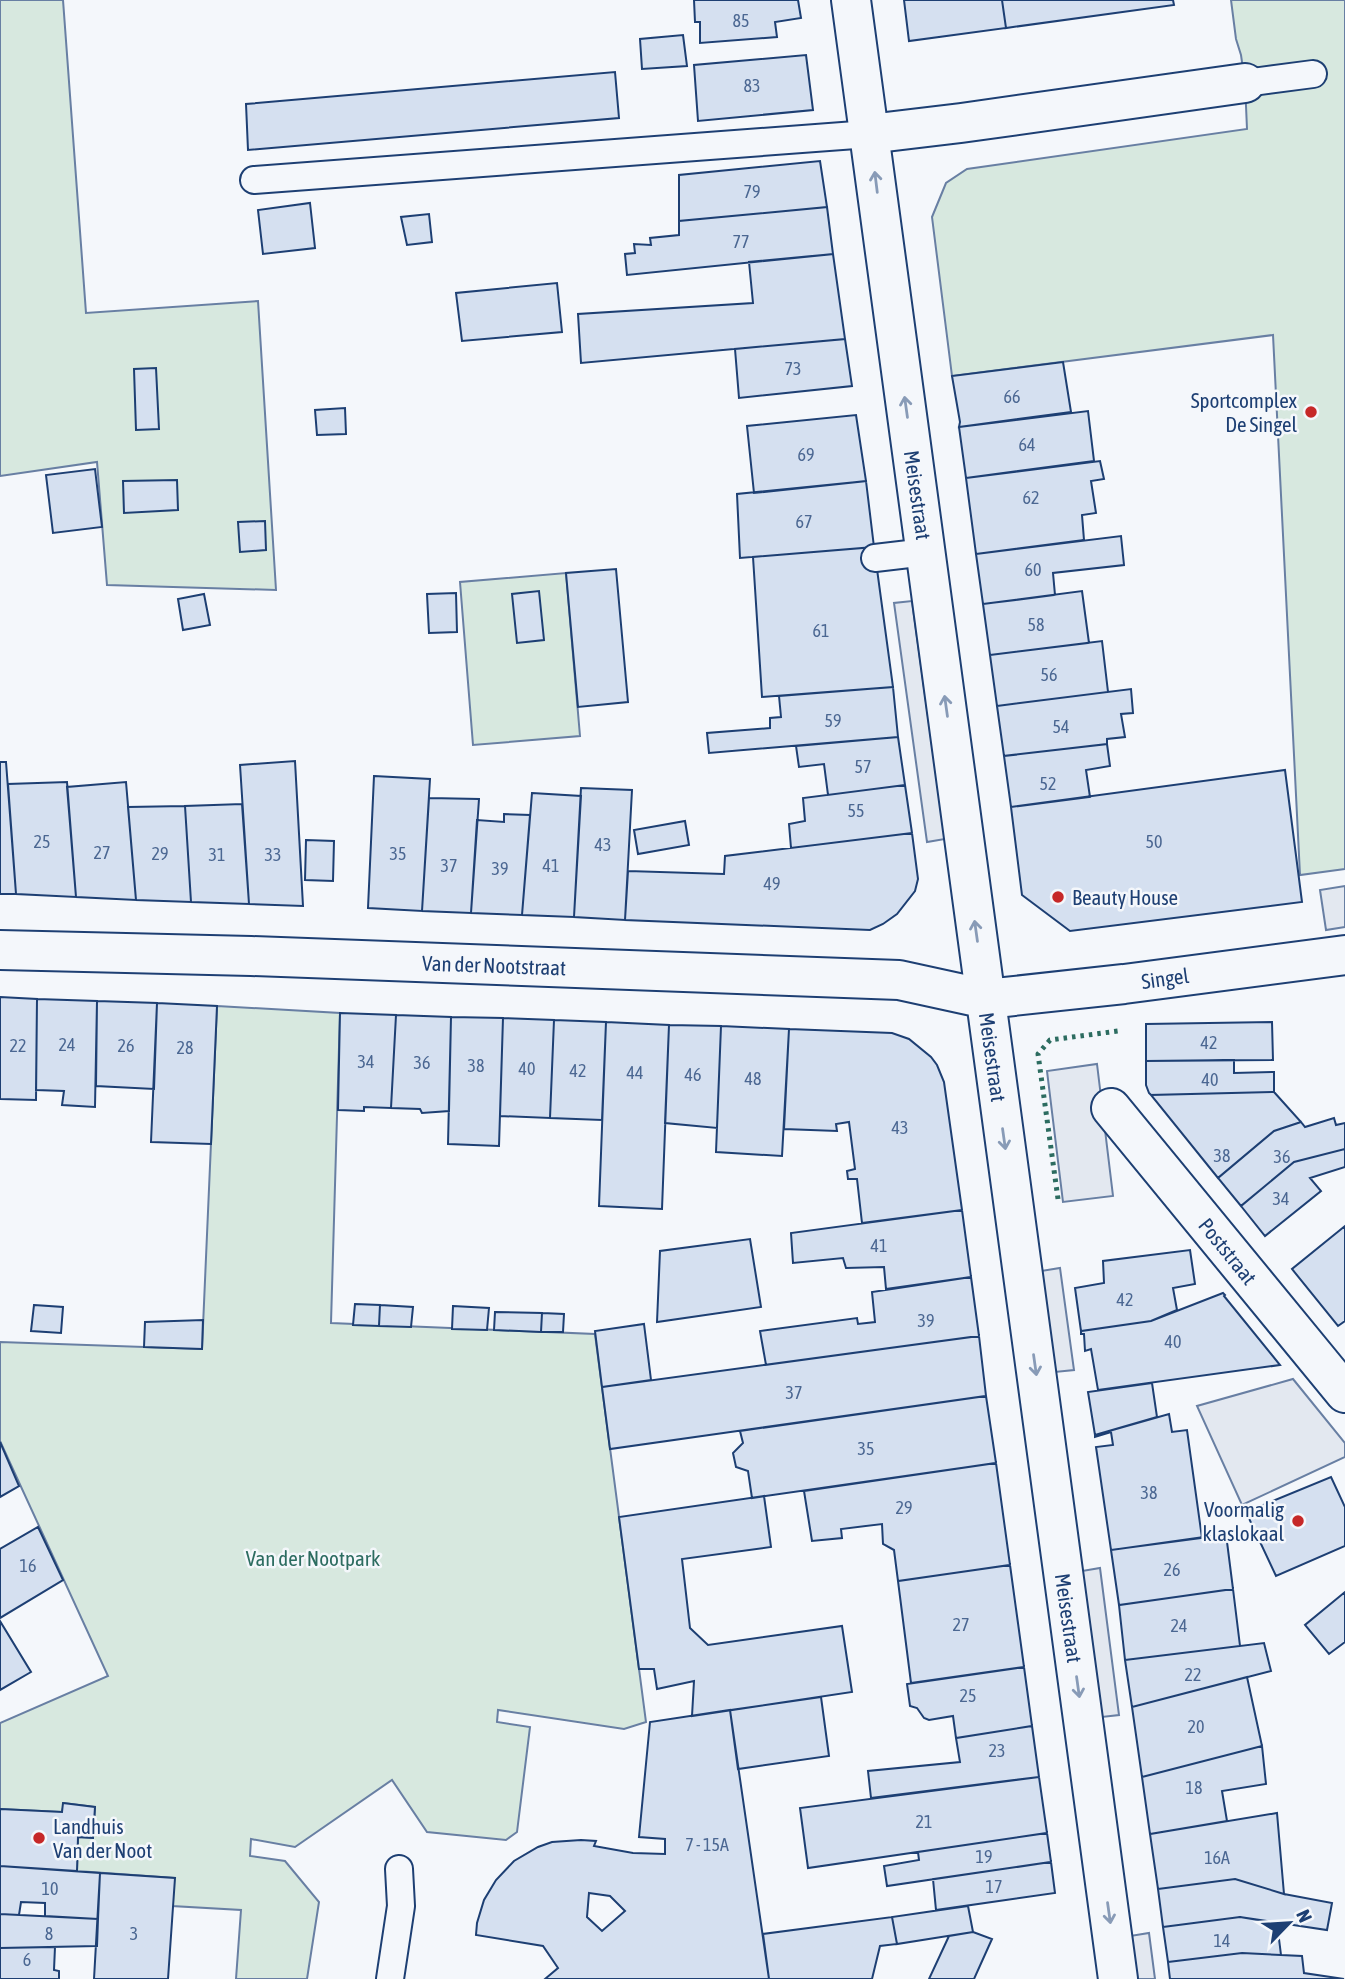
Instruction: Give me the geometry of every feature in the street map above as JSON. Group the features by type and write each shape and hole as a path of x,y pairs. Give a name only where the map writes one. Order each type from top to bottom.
{"street":[{"name":"Meisestraat","path":"851,0 1118,1979"},
{"path":"869,134 1245,83"},
{"name":"Van der Nootstraat","path":"0,950 251,956 899,980 986,999"},
{"name":"Singel","path":"986,999 1345,955"},
{"name":"Poststraat","path":"1111,1108 1345,1393"}],"lane":[{"path":"1245,83 1313,74"},
{"path":"254,180 869,134"},
{"path":"875,558 926,552"},
{"path":"390,1979 401,1906 399,1869"}],"green space":[{"path":"0,0 63,0 86,313 258,301 276,590 107,585 97,462 0,476"},
{"path":"1231,0 1345,0 1345,869 1300,875 1273,335 952,376 932,217 946,183 967,169 1247,129 1245,83"},
{"path":"566,573 580,736 473,745 460,582"},
{"name":"Van der Nootpark","path":"217,1006 340,1013 331,1323 595,1334 646,1722 624,1729 498,1710 497,1722 530,1727 517,1832 506,1840 427,1832 392,1780 295,1847 251,1839 250,1856 285,1861 319,1902 307,1979 236,1979 241,1910 172,1906 174,1878 77,1871 78,1837 93,1838 95,1807 64,1803 62,1812 0,1809 0,1723 108,1676 0,1441 0,1342 202,1349"}],"shaded area":[{"path":"912,601 945,839 927,842 894,603"},
{"path":"1345,886 1345,927 1326,930 1320,890"},
{"path":"1097,1064 1113,1196 1063,1202 1047,1071"},
{"path":"1060,1268 1074,1370 1055,1372 1041,1271"},
{"path":"1293,1379 1345,1443 1345,1457 1242,1505 1197,1406"},
{"path":"1100,1568 1119,1715 1102,1717 1082,1571"},
{"path":"1149,1933 1155,1979 1136,1979 1130,1936"}],"building":[{"path":"694,0 798,0 801,18 775,22 777,37 700,43 700,22 695,22"},
{"path":"904,0 1002,0 1006,28 909,41"},
{"path":"1002,0 1173,0 1174,5 1006,28"},
{"path":"683,35 687,66 642,69 640,39"},
{"path":"806,55 813,110 698,121 694,65"},
{"path":"615,72 619,118 248,150 246,104"},
{"path":"820,161 827,207 679,221 679,175"},
{"path":"310,203 315,248 263,254 258,210"},
{"path":"827,207 833,254 627,275 625,254 635,253 634,244 651,245 650,238 679,235 679,221"},
{"path":"429,214 432,242 407,245 401,217"},
{"path":"833,254 845,339 581,363 578,314 753,303 749,262"},
{"path":"557,283 562,332 462,341 456,293"},
{"path":"845,339 852,386 739,398 735,349"},
{"path":"1063,362 1071,412 959,427 952,376"},
{"path":"156,368 159,429 136,430 134,369"},
{"path":"345,408 346,434 317,435 315,410"},
{"path":"1088,411 1094,461 966,478 959,427"},
{"path":"856,415 866,481 754,493 747,426"},
{"path":"1100,461 1104,479 1091,481 1096,513 1082,515 1084,540 976,554 966,478"},
{"path":"95,469 102,527 53,533 46,475"},
{"path":"177,480 178,510 124,513 123,481"},
{"path":"866,481 874,547 740,558 737,494"},
{"path":"265,521 266,550 240,552 238,522"},
{"path":"1121,536 1124,565 1053,573 1055,595 983,604 976,554"},
{"path":"874,547 893,687 762,697 753,557"},
{"path":"616,569 628,702 578,707 566,573"},
{"path":"539,591 544,640 517,643 512,594"},
{"path":"1082,591 1089,643 990,655 983,604"},
{"path":"456,593 457,632 429,633 427,594"},
{"path":"204,594 210,625 183,630 178,599"},
{"path":"1102,641 1108,692 997,706 990,655"},
{"path":"893,687 898,737 709,753 707,733 770,728 770,718 781,717 779,696"},
{"path":"1131,689 1133,713 1121,714 1125,737 1107,739 1107,744 1004,756 997,706"},
{"path":"898,737 905,785 828,795 824,764 799,767 796,746"},
{"path":"1107,744 1110,766 1086,770 1090,797 1011,807 1004,756"},
{"path":"295,761 303,906 249,904 240,765"},
{"path":"0,762 6,762 16,894 0,894"},
{"path":"1285,770 1302,902 1070,931 1022,895 1011,807"},
{"path":"374,776 430,779 422,911 368,908"},
{"path":"67,782 76,897 16,894 8,784"},
{"path":"126,782 136,900 76,897 67,787"},
{"path":"905,785 912,833 791,848 789,824 805,821 803,798"},
{"path":"581,788 632,790 625,920 574,917"},
{"path":"532,793 581,796 574,917 522,915"},
{"path":"429,798 479,799 471,913 422,911"},
{"path":"242,804 249,904 191,902 185,806"},
{"path":"185,806 191,902 136,900 128,807"},
{"path":"504,814 530,815 522,915 471,913 477,820 504,822"},
{"path":"685,821 689,845 638,854 634,830"},
{"path":"912,833 918,879 915,891 897,914 870,930 625,920 628,871 724,874 725,856"},
{"path":"306,840 334,841 333,881 305,880"},
{"path":"0,997 37,999 36,1100 0,1099"},
{"path":"37,999 97,1001 95,1107 62,1105 64,1091 36,1090"},
{"path":"97,1001 157,1003 154,1089 96,1086"},
{"path":"157,1003 217,1006 211,1144 151,1142"},
{"path":"340,1013 396,1015 391,1108 338,1110"},
{"path":"396,1015 451,1017 449,1111 422,1113 420,1109 391,1108"},
{"path":"451,1017 503,1018 499,1146 448,1144"},
{"path":"503,1018 554,1020 550,1118 500,1116"},
{"path":"554,1020 606,1022 602,1120 550,1118"},
{"path":"606,1022 669,1025 662,1209 599,1206"},
{"path":"1272,1022 1273,1060 1146,1061 1146,1024"},
{"path":"669,1025 721,1026 717,1128 665,1123"},
{"path":"721,1026 789,1029 782,1156 716,1152"},
{"path":"789,1029 892,1033 909,1039 931,1057 944,1082 962,1210 862,1223 857,1179 848,1179 847,1171 855,1169 849,1122 836,1124 837,1131 784,1129"},
{"path":"1234,1060 1234,1073 1274,1072 1274,1092 1151,1095 1146,1085 1146,1061"},
{"path":"1274,1092 1301,1122 1274,1131 1218,1178 1151,1095"},
{"path":"1334,1118 1336,1125 1345,1123 1345,1149 1294,1162 1241,1206 1218,1178 1274,1131 1301,1122 1305,1127"},
{"path":"1345,1149 1345,1167 1310,1178 1321,1191 1265,1236 1241,1206 1294,1162"},
{"path":"962,1210 971,1277 886,1289 884,1267 846,1268 843,1258 793,1263 791,1233"},
{"path":"1345,1226 1345,1321 1338,1326 1292,1269"},
{"path":"750,1239 761,1307 657,1322 660,1251"},
{"path":"1190,1250 1195,1284 1173,1288 1177,1310 1151,1321 1081,1331 1075,1288 1104,1283 1103,1261"},
{"path":"971,1277 979,1336 766,1365 760,1331 857,1318 858,1324 875,1322 872,1292"},
{"path":"1223,1293 1280,1365 1098,1390 1091,1349 1085,1351 1084,1334 1081,1334 1081,1331 1151,1321"},
{"path":"355,1304 380,1305 379,1326 353,1325"},
{"path":"34,1305 63,1307 61,1333 31,1331"},
{"path":"380,1305 413,1307 411,1327 379,1326"},
{"path":"453,1306 489,1308 487,1330 452,1329"},
{"path":"495,1312 542,1313 541,1332 494,1330"},
{"path":"542,1313 564,1314 563,1332 541,1332"},
{"path":"203,1320 202,1349 144,1347 145,1322"},
{"path":"644,1324 651,1380 602,1387 595,1331"},
{"path":"979,1336 986,1396 610,1449 602,1387"},
{"path":"1152,1383 1157,1417 1095,1435 1088,1392"},
{"path":"986,1396 996,1463 752,1498 748,1471 736,1467 733,1453 743,1443 740,1431"},
{"path":"1169,1414 1172,1432 1187,1430 1202,1538 1111,1550 1096,1447 1113,1445 1111,1432 1095,1435"},
{"path":"0,1442 19,1486 0,1497"},
{"path":"996,1463 1010,1565 898,1581 894,1550 883,1544 882,1524 841,1529 842,1538 812,1541 804,1491"},
{"name":"Voormalig klaslokaal","path":"1331,1477 1345,1507 1345,1546 1276,1576 1246,1512"},
{"path":"764,1496 771,1547 682,1559 690,1628 708,1645 842,1626 852,1692 692,1716 694,1681 657,1689 654,1669 639,1669 619,1517"},
{"path":"38,1527 63,1580 0,1618 0,1549"},
{"path":"1226,1534 1233,1589 1119,1605 1111,1550"},
{"path":"1010,1565 1024,1667 911,1683 898,1581"},
{"path":"1233,1589 1240,1646 1125,1660 1119,1605"},
{"path":"1345,1592 1345,1642 1329,1654 1305,1625"},
{"path":"0,1621 31,1672 0,1690"},
{"path":"1264,1643 1271,1671 1132,1707 1125,1660"},
{"path":"1024,1667 1032,1726 956,1738 953,1716 929,1720 924,1718 917,1708 910,1706 907,1684"},
{"path":"1247,1677 1262,1746 1142,1777 1132,1707"},
{"path":"821,1697 829,1756 738,1769 730,1710"},
{"path":"730,1710 769,1979 545,1979 558,1968 543,1946 476,1935 484,1900 496,1880 514,1861 538,1847 552,1842 581,1840 596,1841 594,1846 633,1853 665,1854 665,1839 639,1837 650,1722","holes":["589,1893 610,1896 625,1911 602,1931 587,1917"]},
{"path":"1032,1726 1039,1777 871,1798 868,1771 960,1762 956,1738"},
{"path":"1262,1746 1266,1784 1222,1791 1227,1821 1150,1834 1142,1777"},
{"path":"1039,1777 1047,1833 808,1868 800,1808"},
{"name":"Landhuis Van der Noot","path":"63,1803 95,1807 93,1838 78,1837 77,1871 0,1866 0,1809 62,1812"},
{"path":"1277,1813 1284,1894 1235,1879 1158,1889 1150,1834"},
{"path":"1047,1833 1051,1862 887,1886 884,1866 919,1860 918,1852"},
{"path":"1051,1862 1055,1893 936,1910 933,1879"},
{"path":"0,1866 100,1873 98,1919 45,1916 45,1903 21,1902 19,1915 0,1914"},
{"path":"100,1873 175,1878 168,1979 94,1979"},
{"path":"1235,1879 1284,1894 1332,1903 1327,1930 1240,1917 1163,1927 1158,1889"},
{"path":"968,1906 973,1932 897,1944 892,1917"},
{"path":"0,1914 98,1919 97,1946 0,1948"},
{"path":"892,1917 897,1944 880,1946 872,1979 769,1979 763,1934"},
{"path":"1240,1917 1277,1923 1281,1955 1242,1953 1168,1962 1163,1927"},
{"path":"973,1932 992,1939 974,1979 929,1979 949,1936"},
{"path":"55,1947 54,1970 59,1971 59,1979 0,1979 0,1948"},
{"path":"1242,1953 1302,1956 1304,1973 1344,1979 1170,1979 1168,1962"}],"hedge":[{"path":"1058,1199 1038,1054 1050,1040 1118,1031"}],"place":[{"name":"Sportcomplex De Singel","path":"1311,412"},
{"name":"Beauty House","path":"1058,897"},
{"name":"Voormalig klaslokaal","path":"1298,1521"},
{"name":"Landhuis Van der Noot","path":"39,1838"}]}
